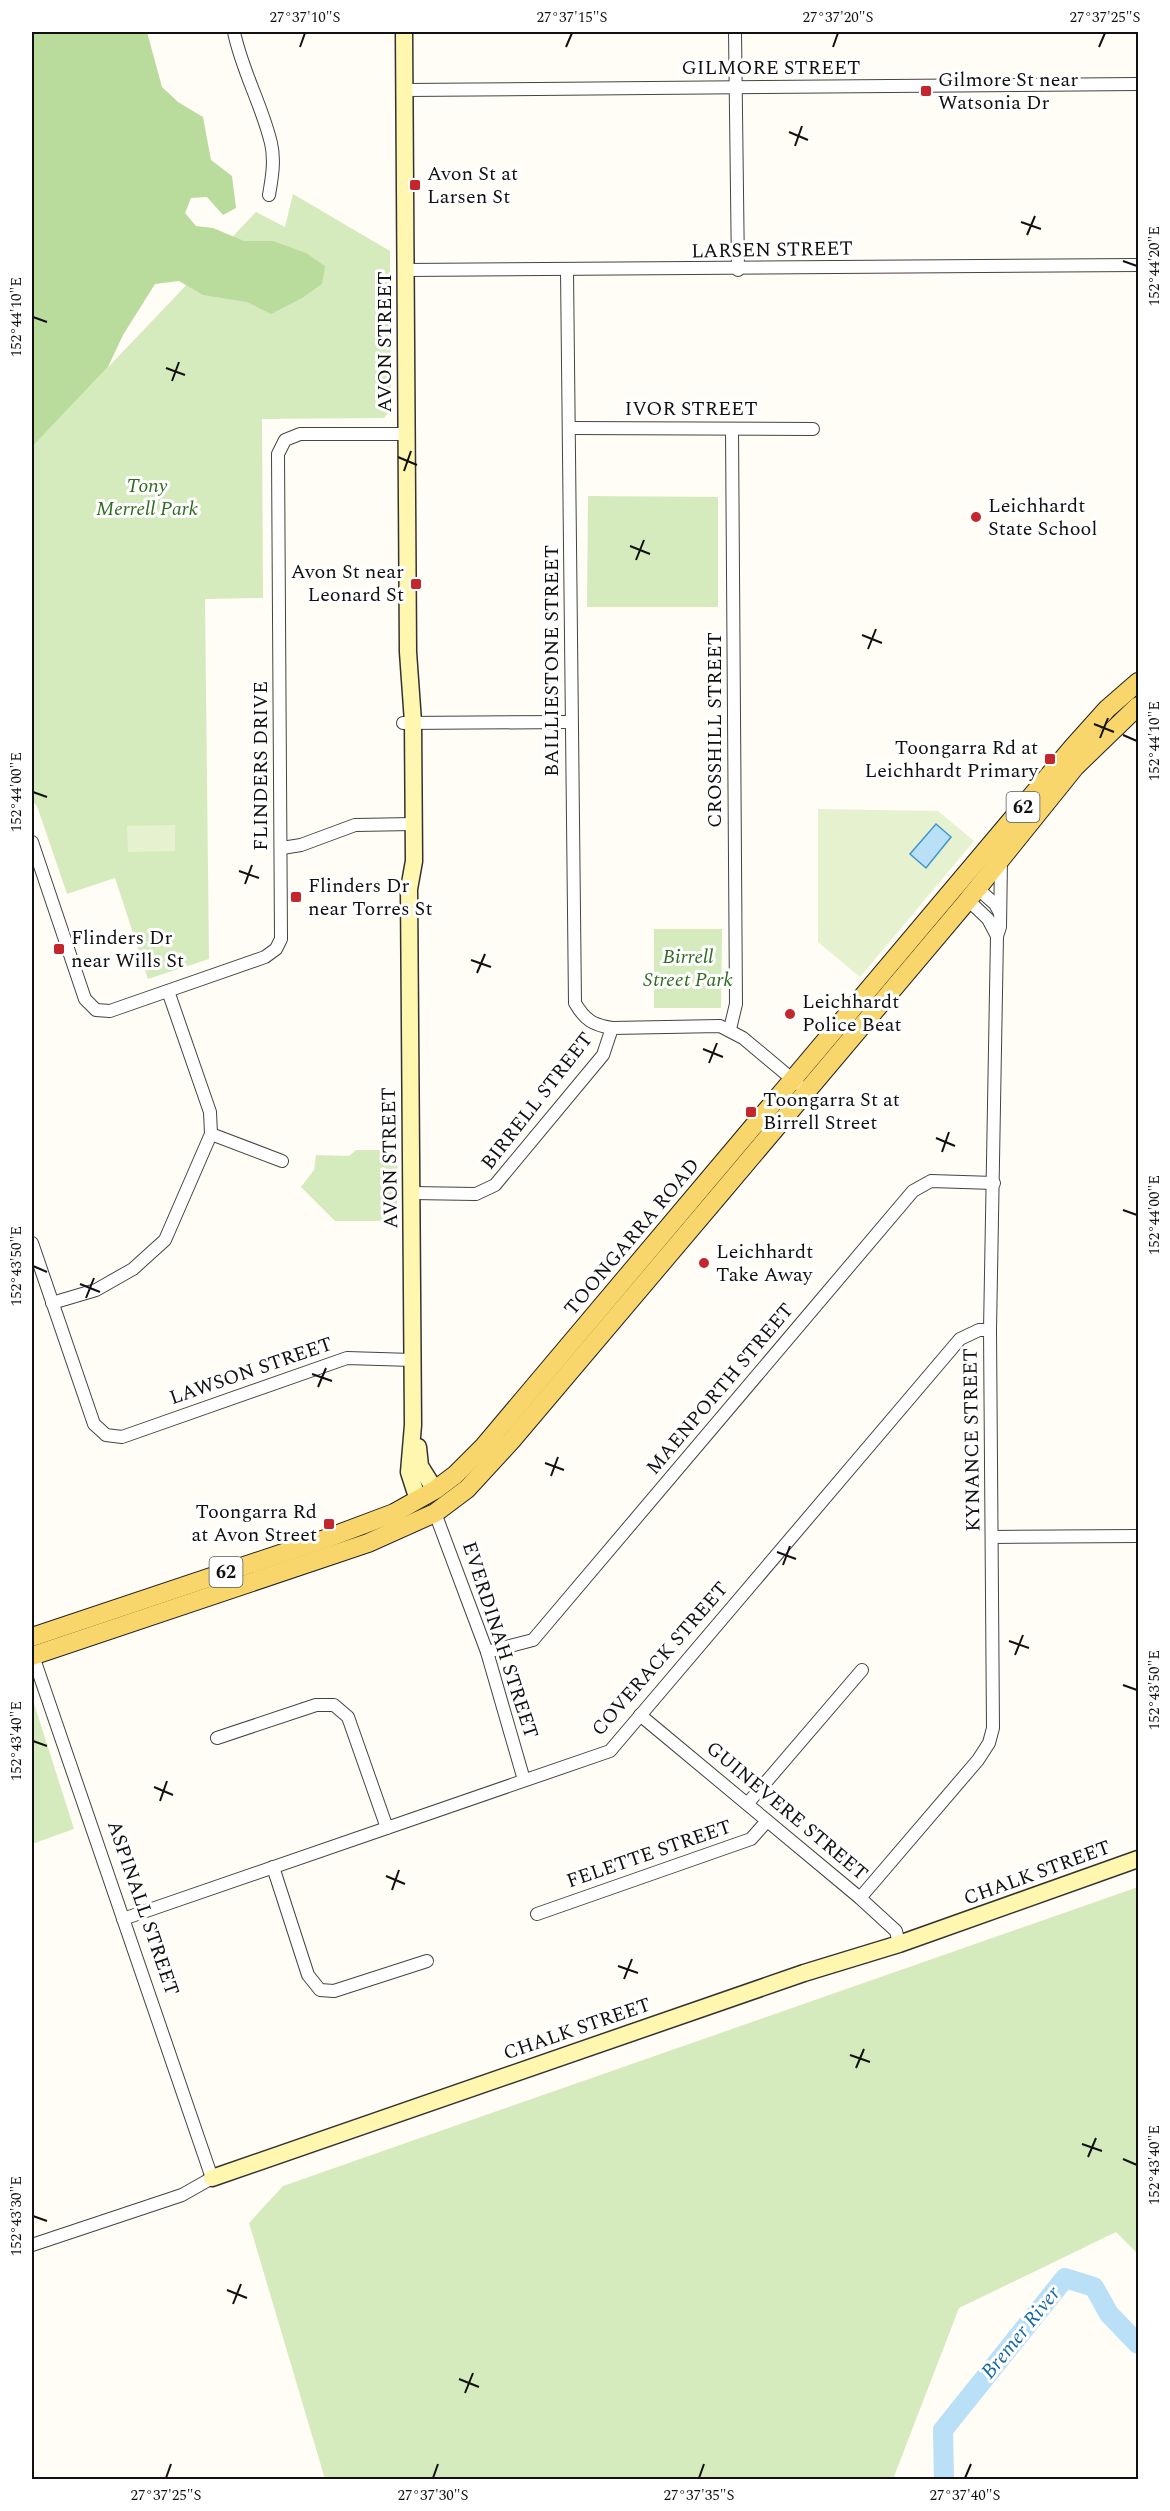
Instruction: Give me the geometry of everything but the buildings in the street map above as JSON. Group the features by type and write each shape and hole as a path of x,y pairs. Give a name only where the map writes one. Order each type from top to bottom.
{"main road":[{"name":"TOONGARRA ROAD","path":"968,890 1072,748 1107,709 1138,682"},
{"name":"TOONGARRA ROAD","path":"32,1637 326,1539 394,1513 435,1490 455,1475 484,1446 968,890 1001,856 1076,767 1134,715"},
{"name":"TOONGARRA ROAD","path":"32,1655 368,1543 435,1513 467,1489 512,1440 799,1086"},
{"path":"435,1490 435,1513"},
{"path":"418,1500 435,1513"}],"street":[{"path":"234,32 243,69 272,144 273,171 269,195"},
{"name":"AVON STREET","path":"404,32 408,652 402,693 408,723 408,825 403,862 409,890 412,1193 413,1425 409,1472 418,1500"},
{"path":"735,32 738,270"},
{"name":"GILMORE STREET","path":"405,90 1138,84"},
{"name":"LARSEN STREET","path":"406,270 738,270 1138,265"},
{"name":"BAILLIESTONE STREET","path":"567,271 575,1003 583,1017 596,1026 612,1028"},
{"name":"IVOR STREET","path":"570,428 813,429"},
{"name":"CROSSHILL STREET","path":"730,1029 736,1004 732,429"},
{"name":"FLINDERS DRIVE","path":"32,842 87,1004 96,1010 105,1012 168,991 265,957 276,949 281,939 282,848 278,454 285,440 300,434 407,434"},
{"path":"408,723 571,722"},
{"path":"282,848 302,845 355,825 408,825"},
{"name":"KYNANCE STREET","path":"860,1898 978,1760 989,1743 993,1728 990,1330 997,936 1000,914 1001,856"},
{"path":"968,890 995,904 1000,914"},
{"path":"968,890 997,936"},
{"path":"32,1243 52,1303 96,1290 133,1269 165,1240 211,1134 210,1112 168,991"},
{"name":"BIRRELL STREET","path":"412,1193 476,1194 495,1185 603,1055 612,1028 720,1026 730,1029"},
{"path":"730,1029 799,1086"},
{"path":"211,1134 282,1161"},
{"name":"MAENPORTH STREET","path":"487,1652 533,1640 913,1191 931,1181 994,1183"},
{"name":"LAWSON STREET","path":"52,1303 94,1424 106,1436 122,1437 347,1358 412,1360"},
{"name":"COVERACK STREET","path":"123,1919 610,1751 960,1339 979,1330 990,1330"},
{"name":"AVON STREET","path":"413,1425 419,1463 435,1490"},
{"name":"EVERDINAH STREET","path":"435,1513 487,1652 524,1780"},
{"path":"992,1537 1138,1536"},
{"name":"ASPINALL STREET","path":"32,1655 212,2178"},
{"path":"748,1803 862,1670"},
{"path":"217,1738 316,1705 334,1705 348,1717 387,1828"},
{"name":"GUINEVERE STREET","path":"640,1715 860,1898 896,1931 899,1944"},
{"name":"FELETTE STREET","path":"537,1914 751,1839 767,1821"},
{"name":"CHALK STREET","path":"32,2245 182,2195 212,2178 804,1973 899,1944 1138,1858"},
{"path":"273,1867 308,1975 320,1990 334,1991 427,1961"}],"green space":[{"path":"32,32 147,32 162,87 178,102 203,117 211,160 232,176 236,208 223,215 207,197 191,198 185,213 196,226 213,228 244,241 273,241 306,253 325,266 322,284 302,298 271,314 247,302 203,295 179,281 155,284 123,335 108,367 32,447"},
{"name":"Tony Merrell Park","path":"293,194 390,251 391,409 384,418 262,419 263,598 205,599 209,959 148,979 115,878 67,894 37,806 32,801 32,447 256,212 285,227"},
{"path":"588,496 718,497 718,607 587,607"},
{"path":"818,809 938,811 974,841 860,977 818,942"},
{"path":"175,825 175,851 128,852 127,826"},
{"name":"Birrell Street Park","path":"654,929 722,929 721,1008 654,1008"},
{"path":"356,1150 397,1150 397,1221 335,1221 301,1187 314,1170 316,1155 349,1156"},
{"path":"32,1697 74,1829 32,1844"},
{"path":"1138,1887 1138,2254 1116,2232 959,2308 893,2479 325,2479 249,2223 283,2186"}],"water":[{"path":"936,824 951,837 926,868 910,854"}],"waterway":[{"name":"Bremer River","path":"944,2480 943,2430 1065,2278 1094,2287 1109,2314 1138,2344"}],"place":[{"name":"Gilmore St near Watsonia Dr","path":"926,91"},
{"name":"Avon St at Larsen St","path":"415,185"},
{"name":"Leichhardt State School","path":"976,517"},
{"name":"Avon St near Leonard St","path":"416,584"},
{"name":"Toongarra Rd at Leichhardt Primary","path":"1050,759"},
{"name":"Flinders Dr near Torres St","path":"296,897"},
{"name":"Flinders Dr near Wills St","path":"59,949"},
{"name":"Leichhardt Police Beat","path":"790,1014"},
{"name":"Toongarra St at Birrell Street","path":"751,1112"},
{"name":"Leichhardt Take Away","path":"704,1263"},
{"name":"Toongarra Rd at Avon Street","path":"329,1524"}]}
